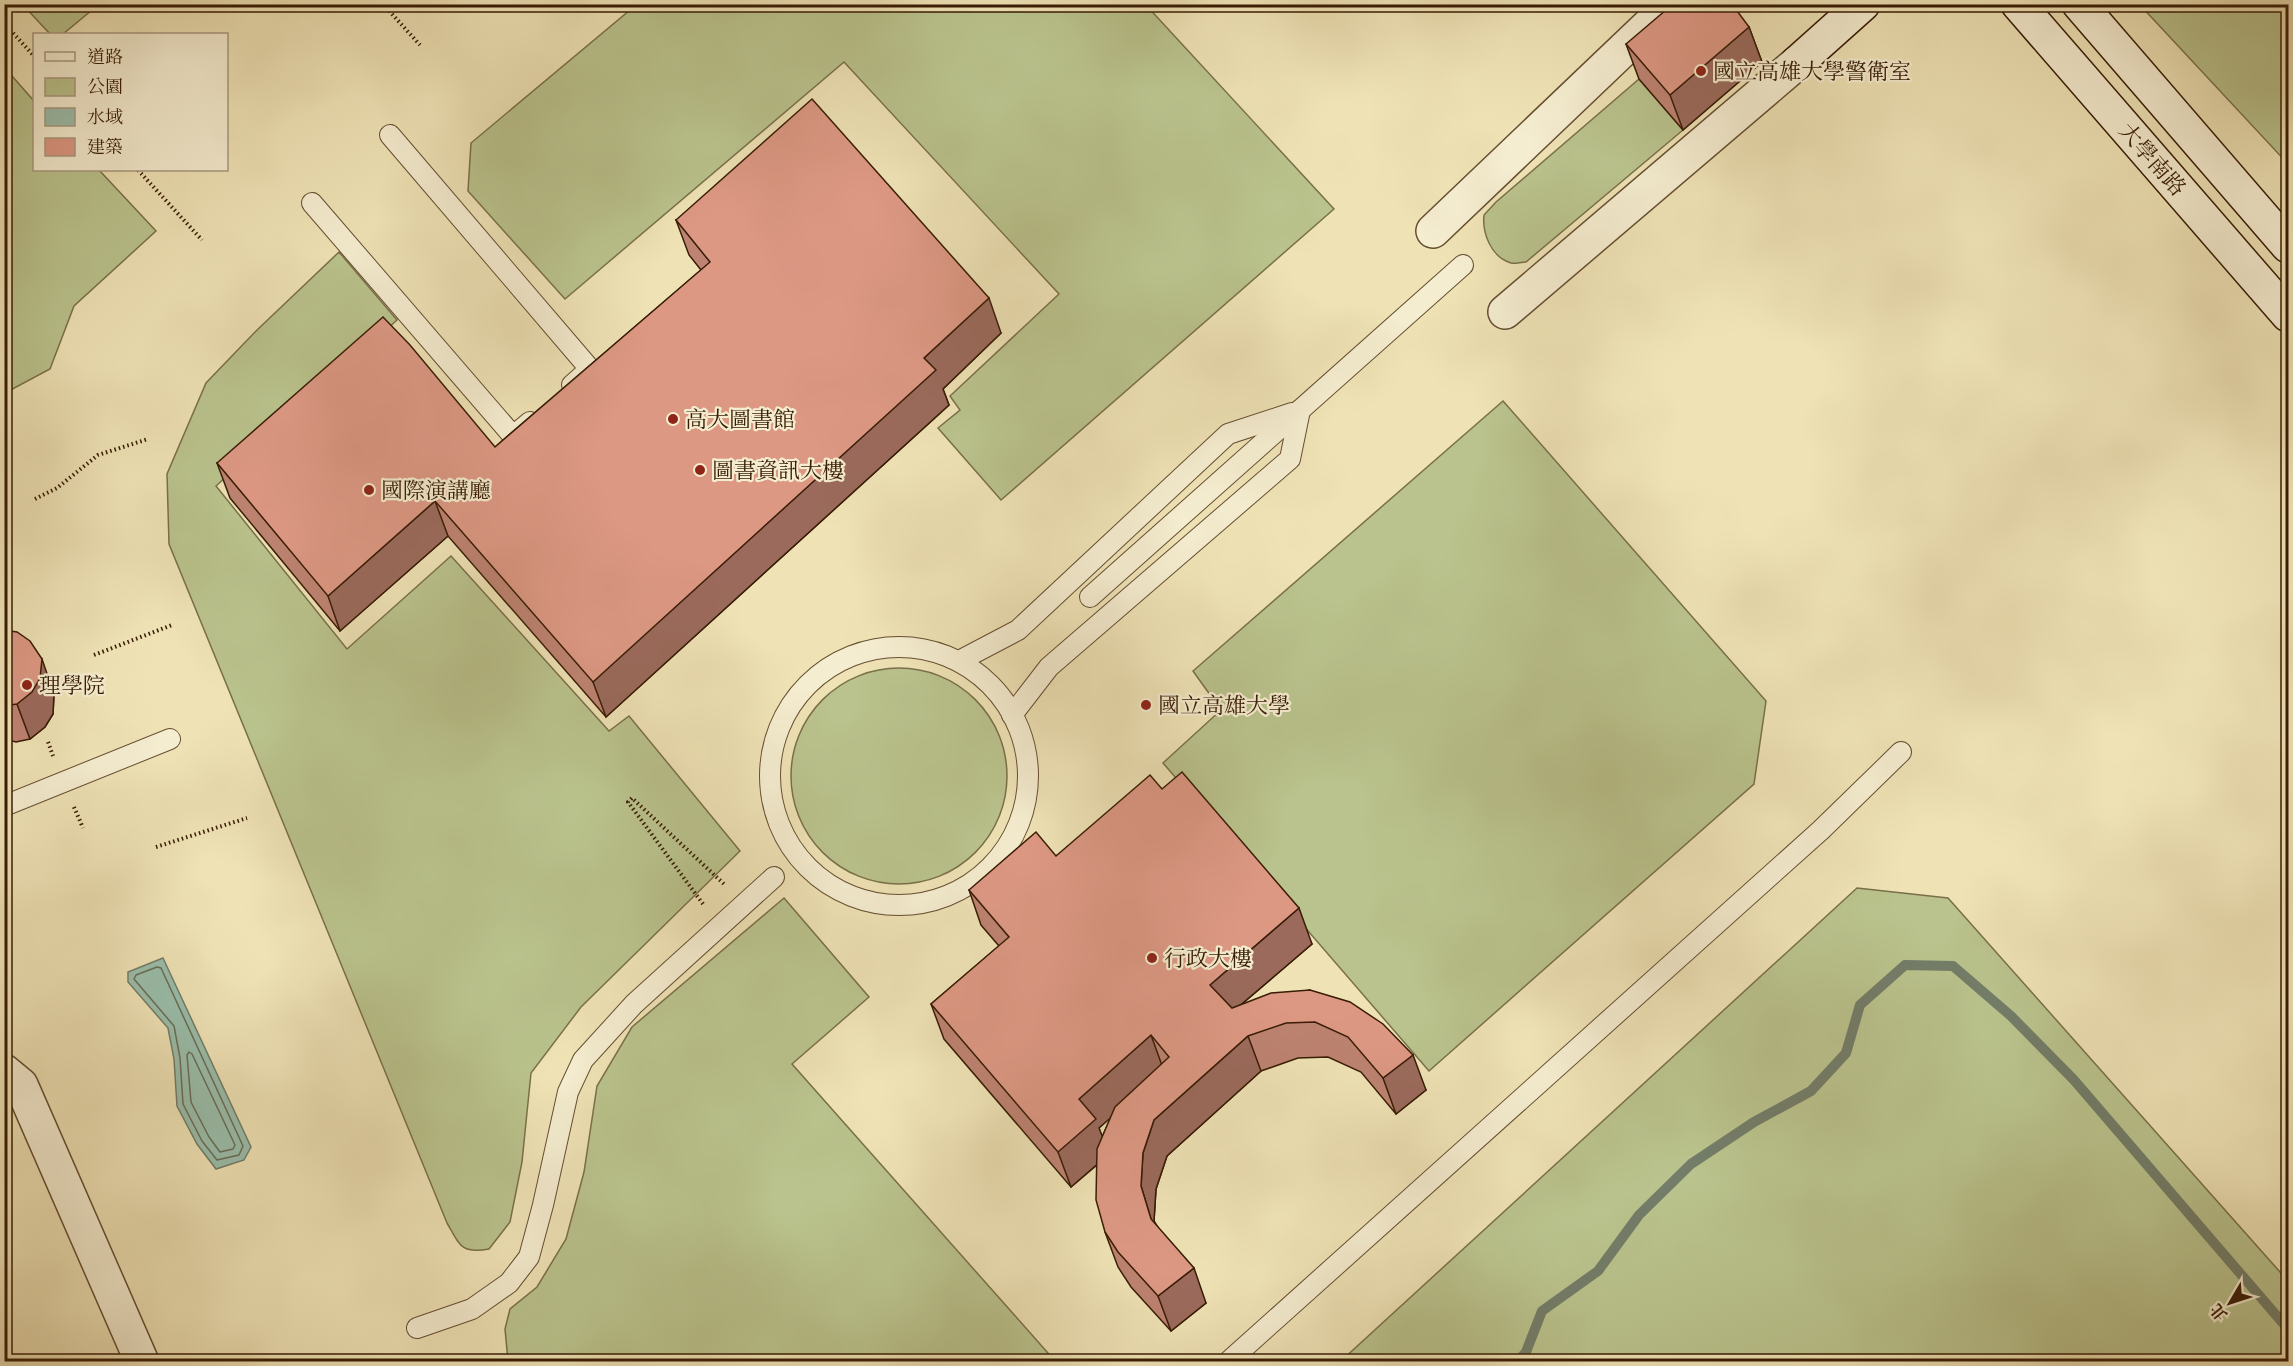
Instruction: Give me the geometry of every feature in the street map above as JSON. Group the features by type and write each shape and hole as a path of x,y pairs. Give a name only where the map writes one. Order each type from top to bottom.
{"street":[{"path":"1433,231 1671,4"},
{"path":"1505,312 1863,4"},
{"name":"大學南路","path":"2018,4 2289,315"},
{"name":"大學南路","path":"2079,4 2289,246"},
{"path":"590,369 616,347"},
{"path":"4,1071 21,1085 142,1362"}],"lane":[{"path":"312,203 513,436 590,369 390,135"},
{"path":"1090,597 1463,265"},
{"path":"959,661 1018,630 1228,434 1300,410"},
{"path":"1012,715 1049,667 1290,459 1300,410"},
{"path":"891,646 926,650 959,661 998,693 1012,715 1025,748 1028,783 1022,817 1006,849 983,875 953,894 920,904 885,904 851,896 820,879 796,854 778,824 770,790 770,755 781,721 799,692 826,668 857,653 891,646"},
{"path":"4,806 170,739"},
{"path":"1228,1362 1821,830 1901,752"},
{"path":"417,1328 472,1309 509,1283 528,1257 543,1205 568,1092 583,1060 634,1004 774,877"}],"path":[{"path":"383,4 420,45"},
{"path":"4,23 33,55"},
{"path":"139,171 202,240"},
{"path":"35,499 57,488 98,455 148,439"},
{"path":"94,655 172,625"},
{"path":"156,847 247,818"}],"green space":[{"path":"1145,4 1334,209 1001,500 938,428 960,410 950,396 1059,294 844,62 565,299 468,191 471,143 636,5"},
{"path":"23,5 98,5 64,33 49,33"},
{"path":"2140,5 2288,5 2288,164"},
{"path":"5,68 33,100 33,171 100,171 156,231 74,306 50,369 5,393"},
{"path":"1639,79 1683,130 1526,262 1511,263 1498,256 1486,237 1484,215 1496,202"},
{"path":"339,252 397,320 216,486 347,649 451,556 609,731 629,716 740,851 581,1007 531,1073 522,1162 510,1222 489,1249 466,1249 458,1242 447,1223 169,544 167,474 206,383 256,331"},
{"path":"1503,401 1766,701 1754,784 1429,1071 1163,763 1221,710 1193,671"},
{"path":"888,668 910,668 930,672 950,680 976,699 999,734 1007,765 1007,787 999,818 976,853 950,872 930,880 910,884 888,884 868,880 848,872 830,860 815,845 803,827 795,807 791,787 791,765 795,745 803,725 815,707 830,692 848,680 868,672"},
{"path":"1857,888 1948,898 2288,1281 2288,1361 1341,1361"},
{"path":"784,898 869,997 792,1064 1055,1361 508,1361 505,1329 510,1309 537,1287 566,1239 584,1172 597,1086 632,1027"}],"water":[{"path":"163,958 251,1147 244,1160 216,1169 197,1144 177,1106 174,1059 168,1028 128,982 128,972"}],"building":[{"path":"1673,4 1732,4 1749,27 1670,95 1626,44"},
{"path":"812,99 989,298 924,358 936,370 593,682 435,501 328,596 217,463 383,317 410,345 495,447 710,262 676,220"},
{"path":"4,630 17,632 30,641 42,659 40,678 32,692 17,704 4,706"},
{"path":"1182,772 1299,908 1210,985 1232,1008 1271,993 1310,990 1350,1002 1383,1024 1413,1055 1383,1078 1348,1037 1315,1022 1286,1023 1248,1036 1154,1120 1143,1153 1141,1186 1151,1219 1194,1268 1158,1296 1118,1252 1105,1232 1096,1200 1097,1149 1115,1107 1169,1057 1151,1035 1079,1099 1096,1119 1058,1152 931,1004 1009,937 969,890 1036,832 1056,856 1150,775 1162,789"}],"waterway":[{"path":"1517,1362 1526,1352 1542,1311 1598,1271 1639,1215 1691,1164 1754,1122 1811,1091 1846,1053 1860,1005 1905,965 1953,966 2011,1016 2074,1080 2288,1329"}],"place":[{"name":"國立高雄大學警衛室","path":"1701,71"},
{"name":"高大圖書館","path":"673,419"},
{"name":"圖書資訊大樓","path":"700,470"},
{"name":"國際演講廳","path":"369,490"},
{"name":"理學院","path":"27,685"},
{"name":"國立高雄大學","path":"1146,705"},
{"name":"行政大樓","path":"1152,958"}]}
